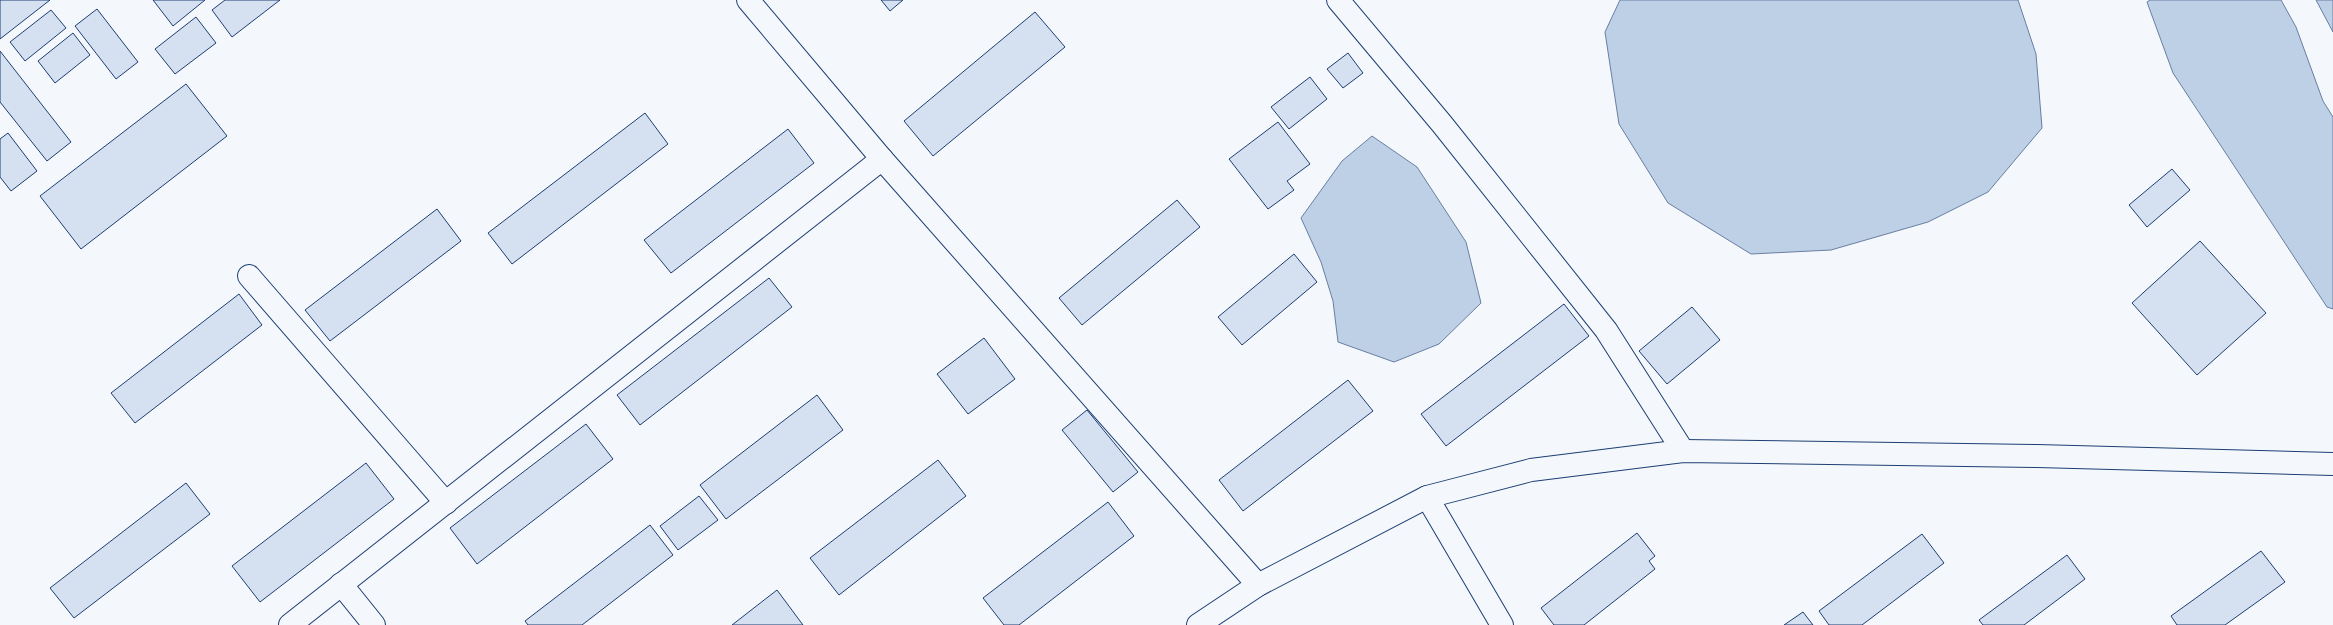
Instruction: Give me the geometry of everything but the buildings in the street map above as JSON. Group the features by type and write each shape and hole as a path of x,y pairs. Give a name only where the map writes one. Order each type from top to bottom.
{"street":[{"path":"748,0 882,159 1258,585"},
{"path":"1338,0 1442,124 1606,330 1683,451"},
{"path":"290,625 882,159"},
{"path":"250,276 446,503"},
{"path":"1198,625 1258,585 1427,497 1531,470 1683,451 2037,456 2333,464"},
{"path":"1427,497 1502,625"},
{"path":"341,584 374,625"}],"water":[{"path":"1620,0 2018,0 2036,54 2042,128 1988,192 1928,222 1831,250 1751,254 1668,203 1619,124 1605,32"},
{"path":"2150,0 2281,0 2296,27 2323,101 2333,117 2333,309 2327,307 2173,73 2147,2"},
{"path":"2316,0 2333,0 2333,32"},
{"path":"1372,136 1417,167 1466,242 1481,303 1439,344 1394,362 1338,342 1333,301 1321,262 1301,218 1342,161"}]}
